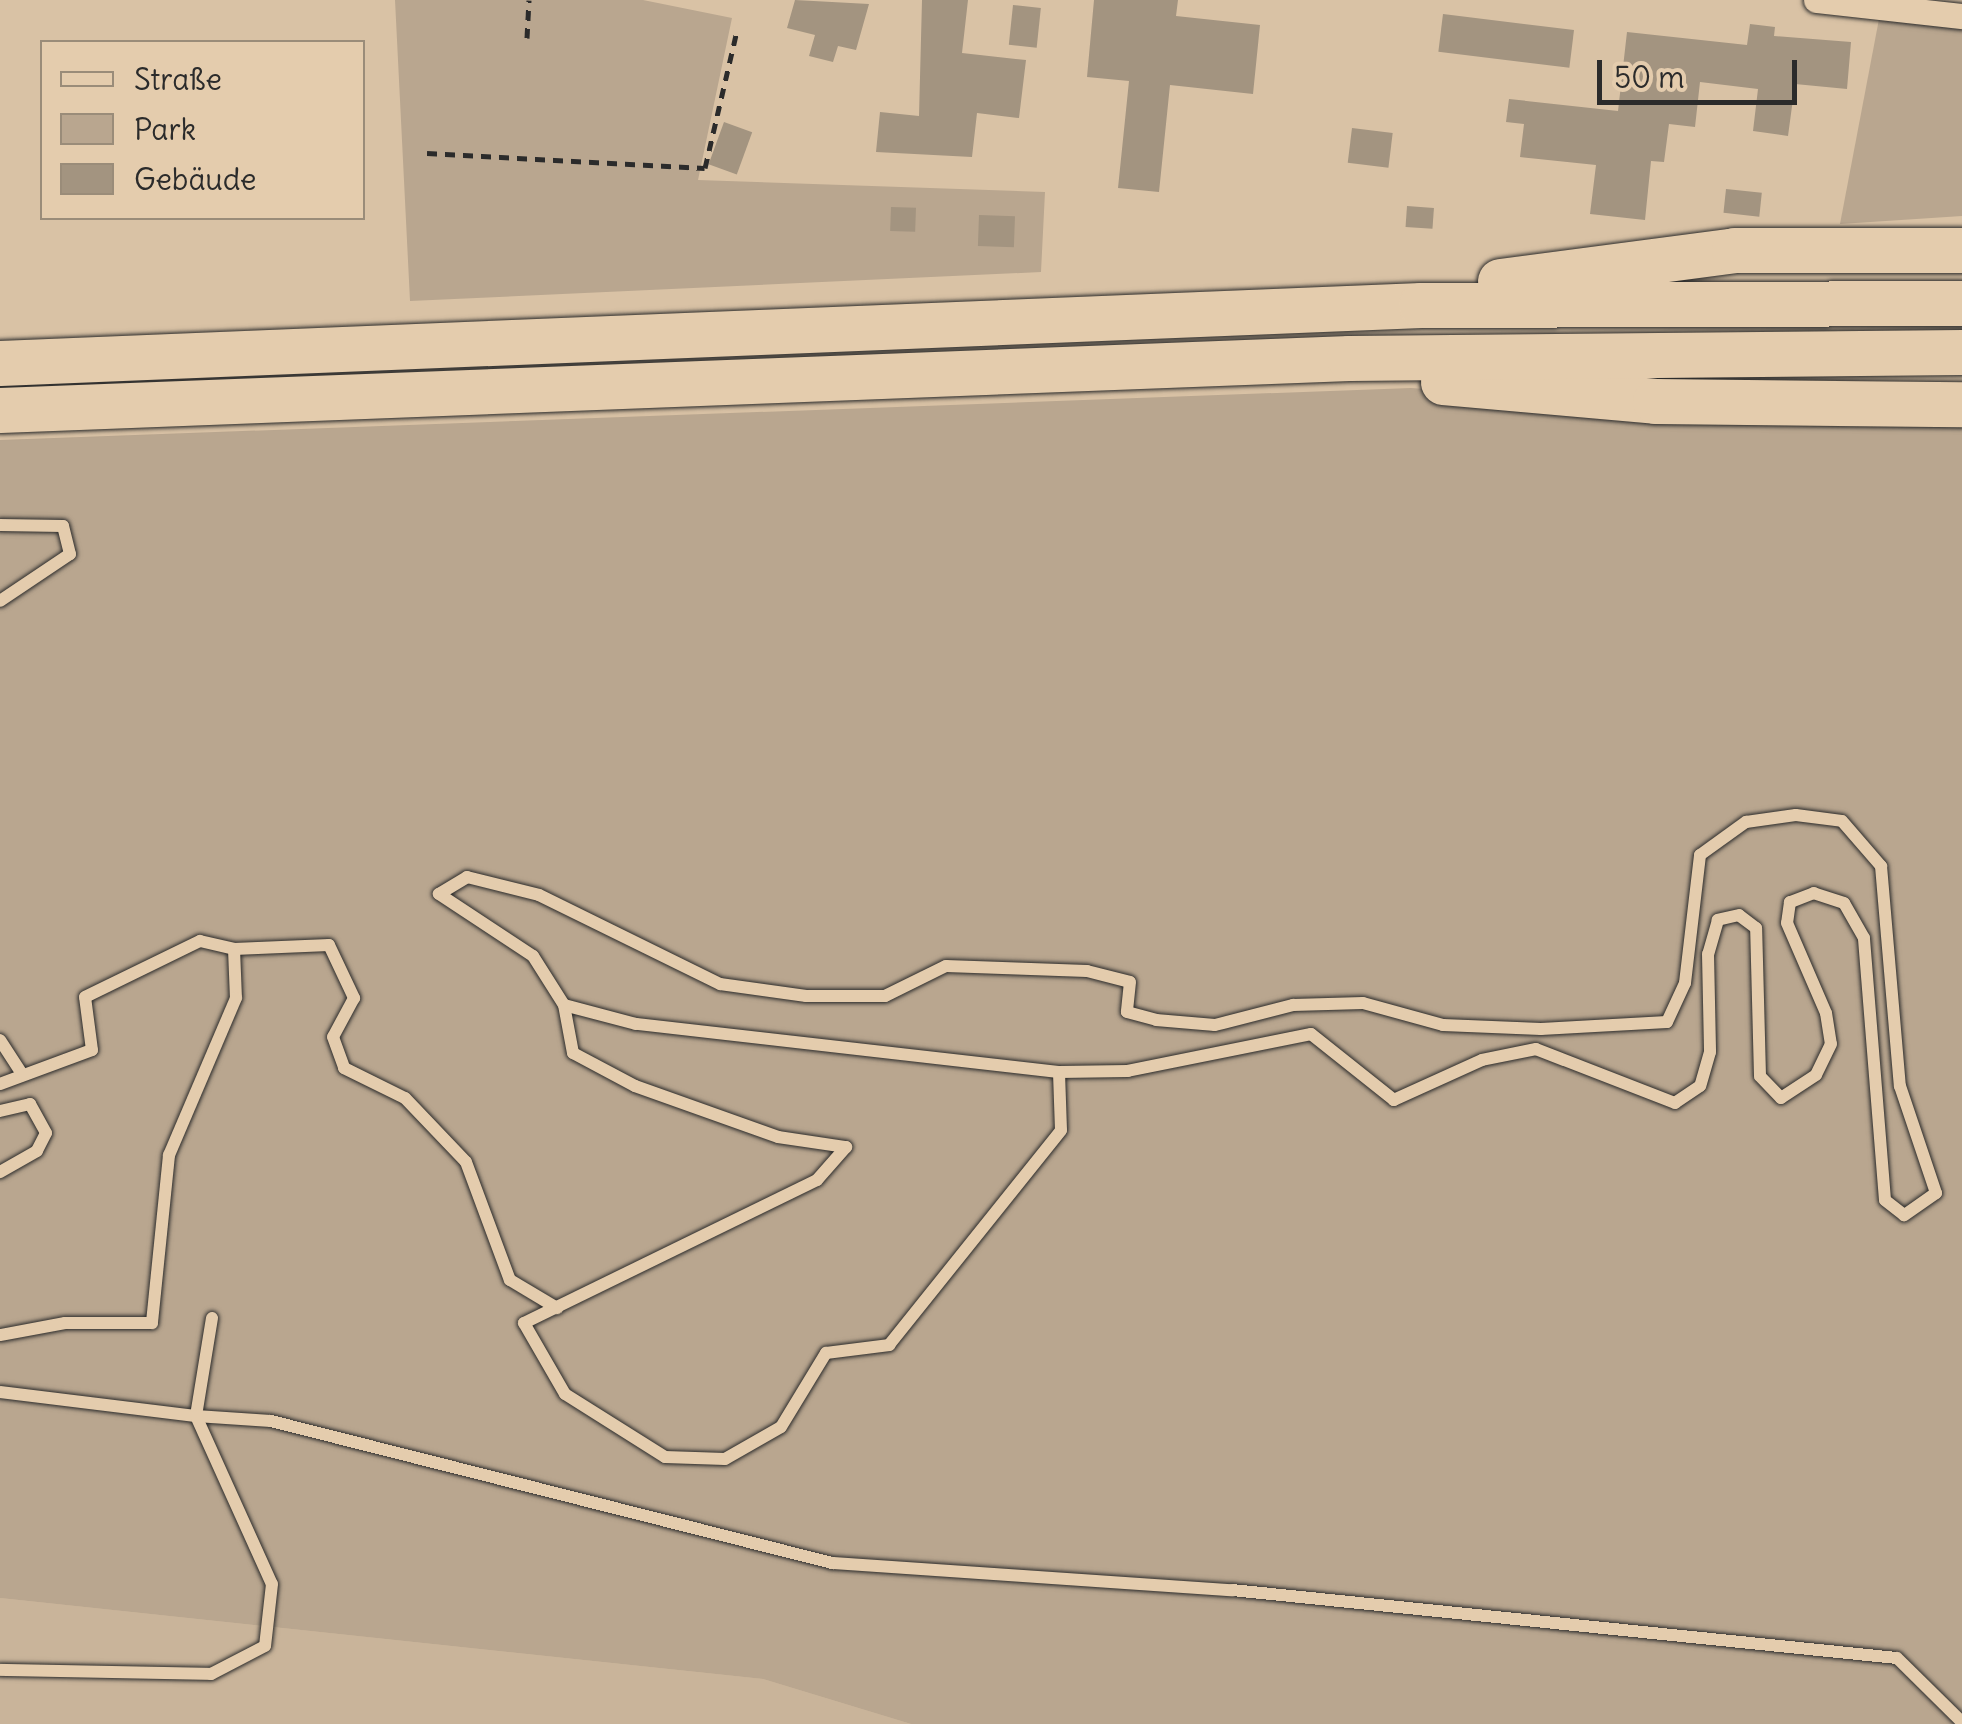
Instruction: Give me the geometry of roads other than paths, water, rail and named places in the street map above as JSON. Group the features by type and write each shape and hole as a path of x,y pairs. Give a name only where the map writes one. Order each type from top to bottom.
{"highway":[{"path":"1421,305 1496,282 1657,258 1962,250"},
{"path":"0,363 1421,305 1962,303"},
{"path":"0,410 1349,358 1962,352"},
{"path":"1349,358 1411,380 1655,401 1962,404"}],"street":[{"path":"1816,0 1962,16"}],"lane":[{"path":"0,525 63,526 70,554 0,601"},
{"path":"564,1005 636,1024 1059,1072 1128,1071 1311,1034 1394,1100 1482,1060 1536,1049 1675,1103 1700,1086 1710,1052 1708,954 1718,920 1739,915 1756,928 1754,1052 1781,1098 1816,1075 1831,1044 1787,924 1790,902 1814,893 1844,904 1864,938 1884,1200 1904,1214 1936,1194 1900,1086 1881,866 1842,821 1746,822 1700,856 1686,983 1667,1022 1444,1025 1363,1003 1292,1005 1215,1025 1127,1012 1130,982 1087,971 946,966 886,996 806,996 720,984 539,895 467,877 439,894 533,956 564,1005 573,1054 634,1086 778,1136 846,1147 818,1180 524,1323 565,1394 600,1424 665,1457 725,1459 781,1427 826,1354 888,1345 956,1269 1061,1130 1059,1072"},
{"path":"0,1084 92,1050 85,997 200,940 234,949 329,945 354,998 334,1037 344,1068 405,1098 466,1162 510,1280 557,1308"},
{"path":"0,1336 65,1322 152,1323 168,1155 236,998 234,949"},
{"path":"0,1040 22,1074"},
{"path":"0,1111 30,1104 46,1133 37,1152 0,1172"},
{"path":"0,1670 211,1674 265,1646 272,1584 196,1416 212,1318"},
{"path":"0,1392 196,1416 271,1421 832,1563 1232,1590 1897,1658 1962,1722"}]}
